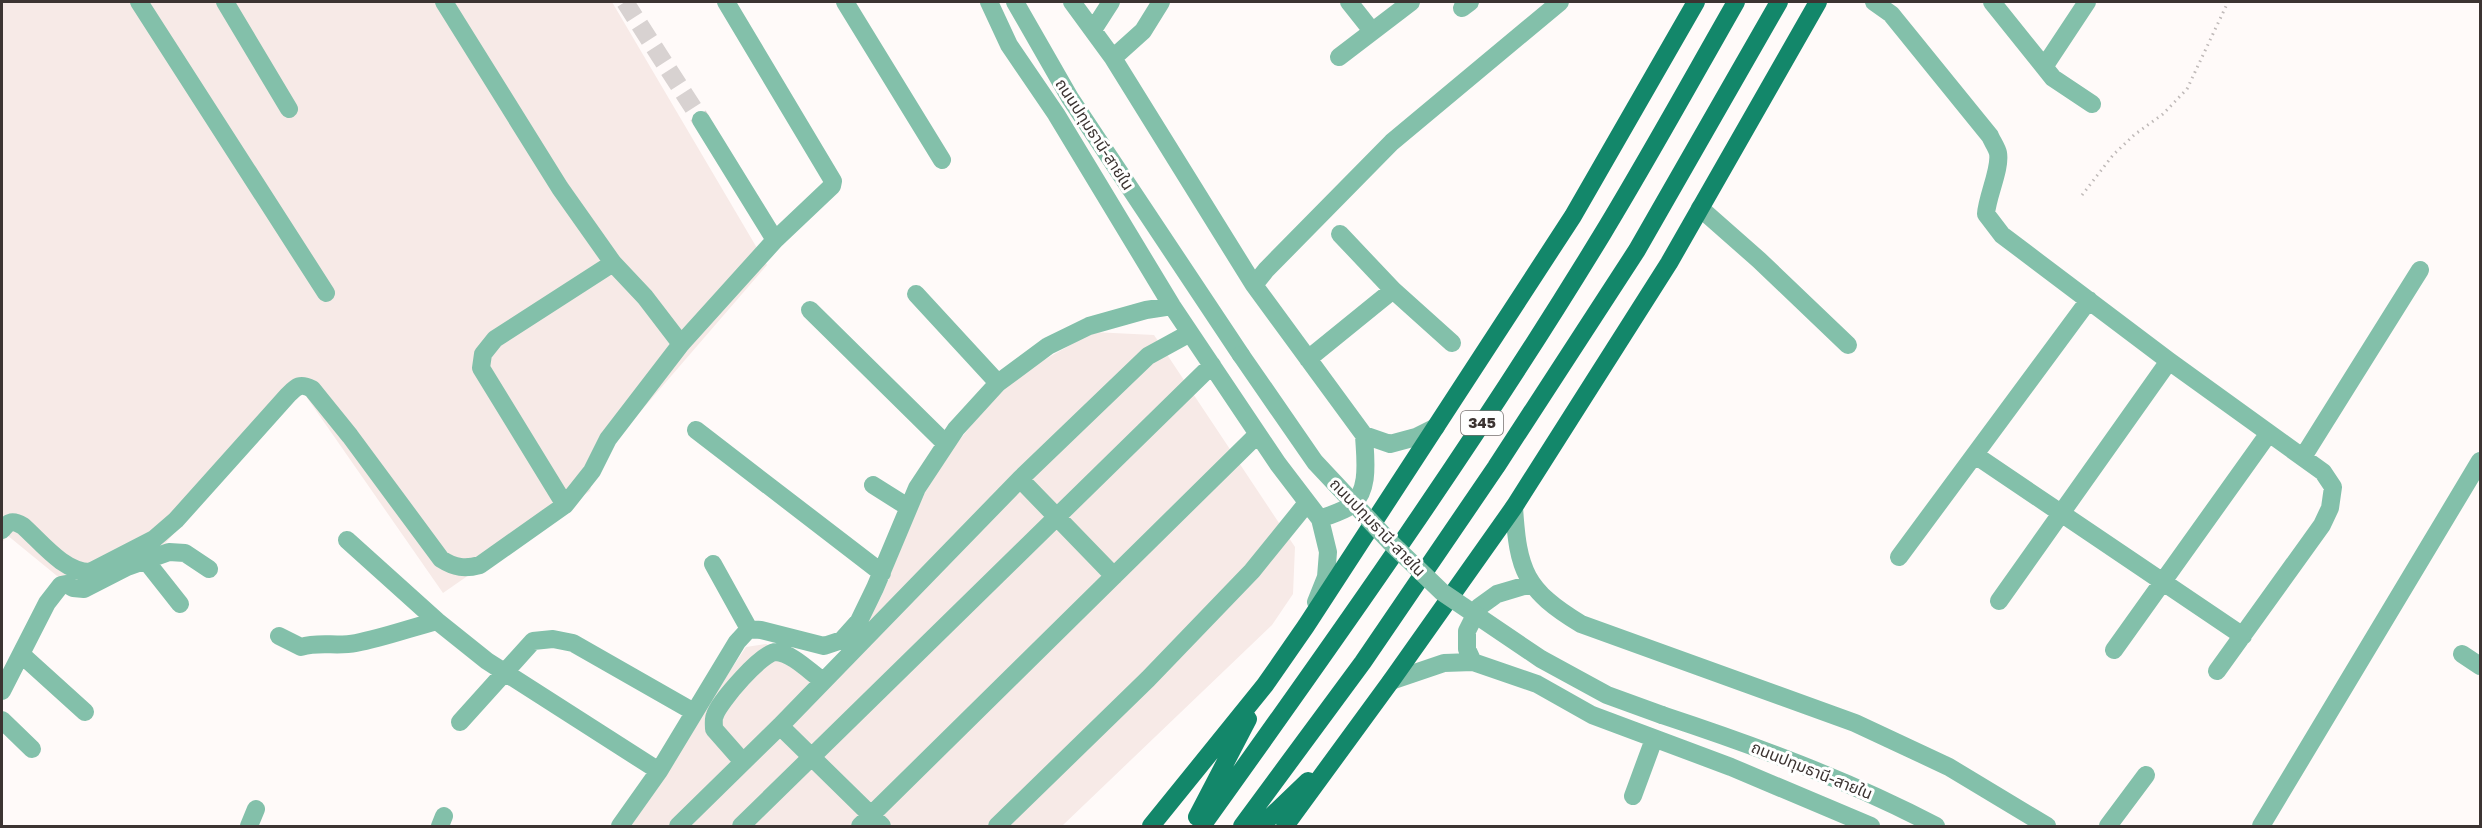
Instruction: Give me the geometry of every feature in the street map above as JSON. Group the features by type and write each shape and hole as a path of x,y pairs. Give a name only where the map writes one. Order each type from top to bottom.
{"main road":[{"path":"1151,826 1265,685 1306,626 1573,216 1692,9 1706,2"},
{"name":"345","path":"1202,826 1335,640 1466,448 1603,232 1736,2"},
{"name":"345","path":"1242,826 1363,662 1496,467 1637,250 1779,2"},
{"path":"1285,826 1514,507 1669,263 1818,2"},
{"path":"1192,826 1265,685"},
{"path":"1261,826 1345,744"}],"street":[{"path":"139,2 326,293"},
{"path":"225,2 289,109"},
{"path":"444,2 560,188 613,263 645,297 681,344"},
{"path":"2,530 10,522 15,521 68,567 81,572 90,572 154,539 176,520 298,385 312,389 350,436 441,560 453,567 467,568 480,565 565,505 592,471 608,439 681,344 775,240 832,186 833,181 726,2"},
{"path":"845,2 942,160"},
{"path":"989,2 1009,45 1056,114 1172,306 1258,434 1320,519 1328,552 1326,578 1306,626"},
{"name":"ถนนปทุมธานี-สายใน","path":"1015,2 1070,98 1314,462 1390,543 1442,592 1541,659 1607,695 1734,738 1900,807 1936,826"},
{"path":"1072,2 1113,58 1254,285 1364,435 1366,469 1362,492 1351,506 1320,519"},
{"path":"1093,30 1112,2"},
{"path":"1113,58 1143,31 1161,2"},
{"path":"1349,2 1372,31"},
{"path":"1339,57 1411,2"},
{"path":"1874,2 1891,14 1990,136 1999,154 1995,179 1987,198 1986,214 2002,235 2169,362 2323,472 2333,488 2330,508 2322,525 2217,671"},
{"path":"1992,2 2053,78 2092,104"},
{"path":"2044,67 2087,2"},
{"path":"1254,285 1392,142 1548,5"},
{"path":"701,120 775,240"},
{"path":"1700,208 1759,260 1848,345"},
{"path":"1340,234 1393,290 1452,343"},
{"path":"565,505 481,368 483,354 495,339 613,263"},
{"path":"2302,458 2420,270"},
{"path":"1308,359 1393,290"},
{"path":"916,294 998,383"},
{"path":"1899,557 2089,300"},
{"path":"712,564 749,629 824,646 842,640 860,621 917,488 956,429 998,383 1048,346 1089,326 1146,310 1172,306"},
{"path":"810,310 946,444"},
{"path":"678,826 780,726 1020,478 1148,356 1190,333"},
{"path":"1999,601 2169,362"},
{"path":"741,826 1212,365"},
{"path":"1364,435 1389,444 1416,438 1437,427"},
{"path":"696,430 882,573"},
{"path":"2114,650 2270,433"},
{"path":"780,726 871,823 1114,576 1258,434"},
{"path":"1975,454 2243,636"},
{"path":"2261,826 2481,461"},
{"path":"1020,478 1114,576"},
{"path":"873,484 908,507"},
{"path":"997,826 1164,663 1252,571 1307,503"},
{"path":"1514,507 1522,567 1531,584 1543,598 1581,624 1855,723 1915,749 2048,826"},
{"path":"347,540 437,621 488,661 659,771"},
{"path":"2,691 47,603 61,585 66,584 84,590 127,567 169,552 184,553 209,569"},
{"path":"146,561 180,604"},
{"path":"1473,662 1467,649 1467,632 1479,607 1497,594 1531,584"},
{"path":"279,636 301,646 317,642 332,646 357,643 437,621"},
{"path":"620,826 659,771 737,642 749,629"},
{"path":"460,722 533,641 553,639 573,643 694,712"},
{"path":"744,762 714,729 714,715 748,671 773,651 784,653 823,681"},
{"path":"2462,654 2481,666"},
{"path":"22,655 85,712"},
{"path":"1391,681 1444,663 1473,662 1537,684 1592,715 1731,767 1871,826"},
{"path":"2,720 32,749"},
{"path":"1633,796 1654,739"},
{"path":"2109,826 2146,775"}],"path":[{"path":"2082,195 2113,155 2134,135 2163,114 2187,89 2228,2"}],"shaded area":[{"path":"2,2 612,2 767,265 596,463 590,491 443,593 301,389 154,556 73,589 7,535 2,543"},
{"path":"1093,332 1154,335 1295,547 1293,594 1272,625 1062,826 621,826 689,732 746,647 766,644 824,670 854,640 881,597 922,497 936,469 995,396 1030,368"}],"tunnel":[{"path":"625,2 701,120"}]}
